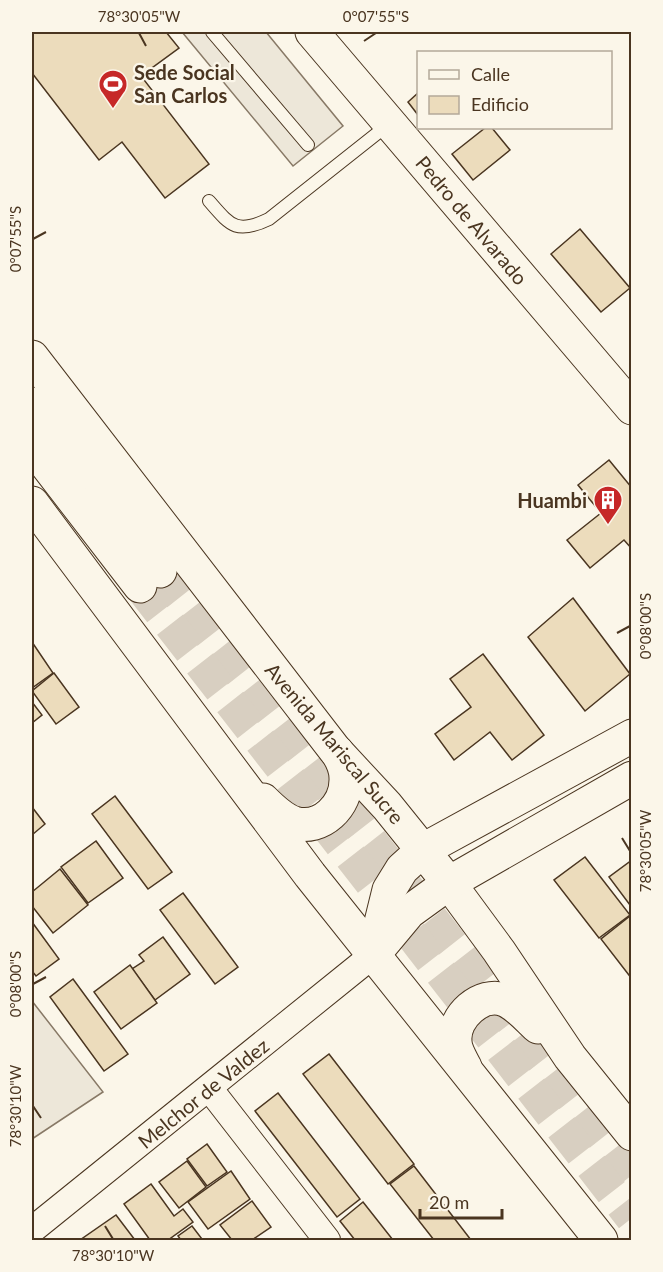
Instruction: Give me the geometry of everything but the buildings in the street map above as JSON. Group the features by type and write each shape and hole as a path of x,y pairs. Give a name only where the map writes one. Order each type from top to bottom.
{"main road":[{"name":"Pedro de Alvarado","path":"312,32 632,408"},
{"name":"Avenida Mariscal Sucre","path":"32,357 335,750 387,806 448,882 499,951 570,1057 632,1134"},
{"path":"32,404 150,579 32,446"},
{"path":"32,503 310,875 601,1240"},
{"path":"373,955 389,890 402,870 423,850 632,736"},
{"path":"238,777 280,815 293,822 312,825 326,818 337,807 344,793 346,778 343,763 335,750"},
{"path":"373,955 409,912 448,882 632,778"},
{"path":"468,1073 455,1044 457,1023 464,1013 480,1002 493,998 506,1000 523,1013 570,1057"}],"street":[{"name":"Melchor de Valdez","path":"32,1230 373,955"},
{"path":"209,1088 327,1240"},
{"path":"32,1230 39,1240"}],"lane":[{"path":"212,32 308,145"},
{"path":"209,201 228,223 240,227 255,226 269,219 390,123"}],"shaded area":[{"path":"182,32 266,32 343,126 293,166"},
{"path":"32,1001 103,1092 32,1139"}],"tunnel":[{"path":"160,571 632,1175"},
{"path":"140,586 632,1218"}],"place":[{"name":"Sede Social San Carlos","path":"113,110"},
{"name":"Huambi","path":"608,526"}]}
